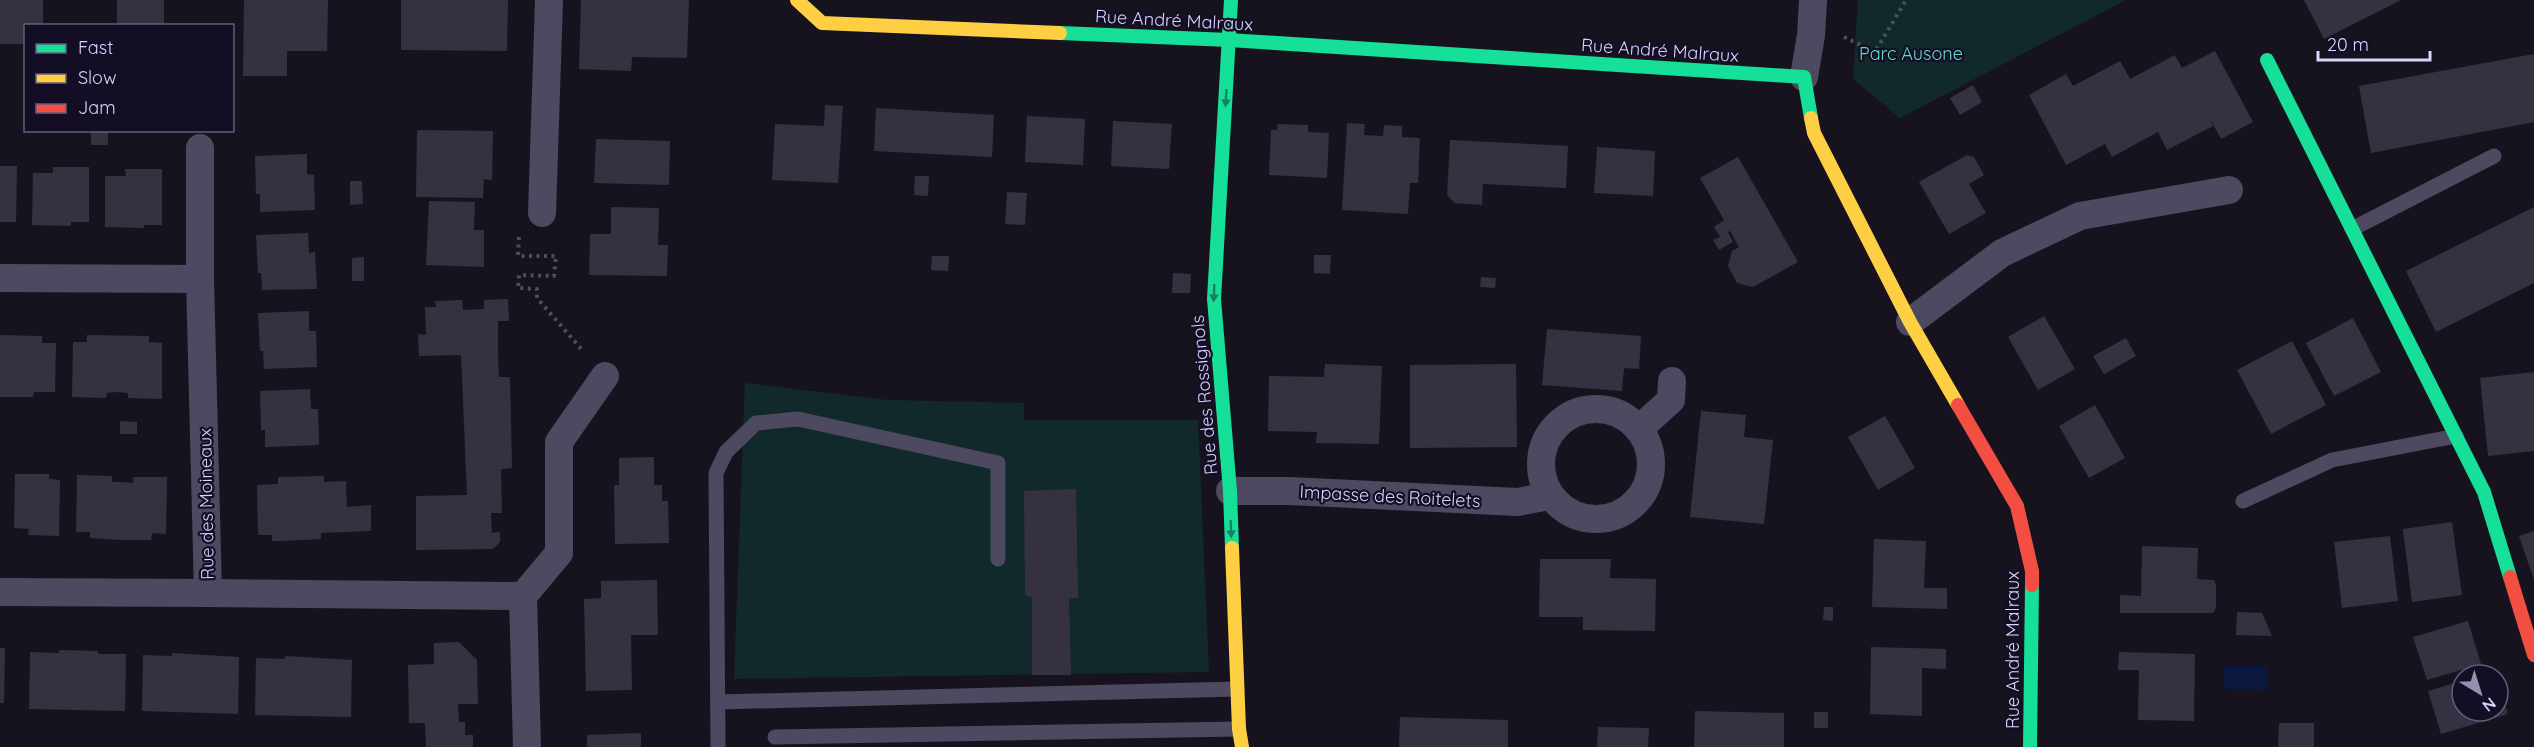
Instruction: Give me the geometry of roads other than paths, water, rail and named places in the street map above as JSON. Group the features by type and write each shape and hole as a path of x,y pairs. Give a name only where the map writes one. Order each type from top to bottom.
{"street":[{"path":"542,213 549,0"},
{"name":"Rue André Malraux","path":"797,0 822,22 1228,40 1804,76 1814,133 1910,322 2017,506 2032,570 2030,747"},
{"name":"Rue des Rossignols","path":"1231,0 1214,299 1230,491 1237,688 1242,747"},
{"path":"1804,76 1811,35 1813,0"},
{"path":"2267,60 2484,492 2534,655"},
{"name":"Rue des Moineaux","path":"0,592 208,593 200,279 200,148"},
{"path":"1910,322 2002,253 2080,216 2229,190"},
{"path":"0,278 200,279"},
{"path":"527,747 523,596 559,554 559,442 605,376"},
{"path":"1639,429 1671,400 1672,381"},
{"path":"1592,409 1610,410 1626,417 1639,429 1648,444 1652,462 1650,480 1636,504 1610,518 1591,520 1573,515 1549,496 1541,472 1542,454 1548,437 1560,423 1574,413 1592,409"},
{"name":"Impasse des Roitelets","path":"1230,491 1290,491 1518,502 1549,496"},
{"path":"208,593 523,596"}],"lane":[{"path":"2352,229 2494,156"},
{"path":"718,747 716,473 726,452 756,423 798,419 998,463 998,559"},
{"path":"2243,501 2332,460 2456,436"},
{"path":"719,702 1237,688"},
{"path":"774,737 1239,729"}],"water":[{"path":"2224,666 2268,666 2267,690 2224,689"}],"park label":[{"name":"Parc Ausone","path":"1911,53"}]}
